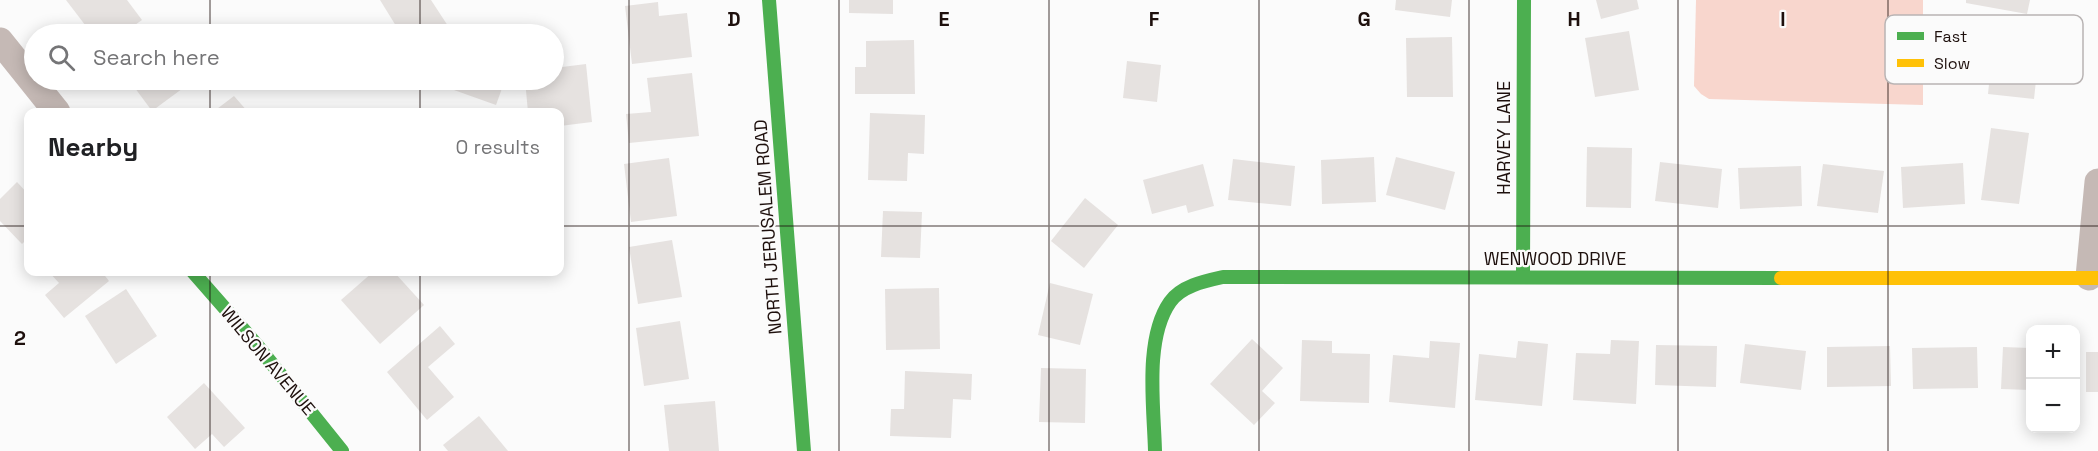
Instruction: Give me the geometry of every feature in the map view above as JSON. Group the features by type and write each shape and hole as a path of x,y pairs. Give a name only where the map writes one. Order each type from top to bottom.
{"street":[{"name":"NORTH JERUSALEM ROAD","path":"769,0 804,451"},
{"name":"HARVEY LANE","path":"1523,277 1524,0"},
{"path":"0,41 24,71"},
{"path":"39,90 54,108"},
{"path":"2094,277 2098,182"},
{"name":"WILSON AVENUE","path":"196,276 256,344 342,451"},
{"name":"WENWOOD DRIVE","path":"1155,451 1155,341 1171,301 1200,282 1223,277 2094,277"}],"shaded area":[{"path":"1696,0 1923,0 1923,15 1885,15 1885,84 1923,84 1923,105 1709,99 1694,86"}],"building":[{"path":"66,0 127,0 142,20 136,24 84,24"},
{"path":"380,0 431,0 447,24 395,24"},
{"path":"849,0 893,0 893,14 849,13"},
{"path":"1396,0 1452,0 1450,17 1395,10"},
{"path":"1596,0 1637,0 1639,9 1601,19"},
{"path":"1966,0 2030,0 2027,14 1966,3"},
{"path":"658,2 659,16 687,13 692,57 632,64 625,6"},
{"path":"1629,31 1639,90 1595,97 1585,38"},
{"path":"1452,37 1453,97 1407,97 1406,38"},
{"path":"914,40 915,94 855,94 855,67 866,67 866,41"},
{"path":"1127,61 1161,65 1157,102 1123,98"},
{"path":"586,64 592,122 564,126 564,108 528,108 526,90 564,90 564,67"},
{"path":"692,73 699,136 629,143 626,114 651,112 647,78"},
{"path":"1989,84 2036,84 2034,99 1988,94"},
{"path":"136,90 180,90 156,108 150,108"},
{"path":"454,90 501,90 496,105"},
{"path":"234,96 244,108 218,108"},
{"path":"870,113 925,115 924,154 908,153 907,181 868,180"},
{"path":"1991,128 2029,133 2019,204 1981,200"},
{"path":"1587,147 1632,148 1631,208 1586,207"},
{"path":"1374,157 1376,202 1322,204 1321,160"},
{"path":"1396,157 1455,172 1445,210 1386,195"},
{"path":"669,158 677,216 631,222 624,164"},
{"path":"1233,159 1295,166 1291,206 1228,200"},
{"path":"1660,162 1722,169 1718,208 1655,201"},
{"path":"1963,163 1965,204 1903,208 1901,167"},
{"path":"1203,164 1214,206 1188,213 1186,205 1152,214 1143,180"},
{"path":"1823,164 1884,171 1878,213 1817,206"},
{"path":"1801,166 1802,206 1740,209 1738,168"},
{"path":"17,182 24,190 24,242 22,244 0,221 0,199"},
{"path":"1085,198 1118,225 1084,268 1051,241"},
{"path":"883,211 922,212 920,258 881,257"},
{"path":"672,240 682,297 638,304 629,247"},
{"path":"53,276 105,276 109,281 64,318 45,295 59,283"},
{"path":"368,276 398,276 424,305 380,344 341,300"},
{"path":"1050,283 1093,294 1080,345 1038,335"},
{"path":"939,288 940,349 886,350 885,289"},
{"path":"126,289 157,336 116,364 85,316"},
{"path":"680,321 689,379 644,386 636,328"},
{"path":"440,326 455,344 428,367 454,397 427,420 387,372"},
{"path":"1252,339 1283,368 1262,391 1275,403 1254,425 1210,384"},
{"path":"1302,340 1332,341 1332,353 1370,354 1369,403 1300,401"},
{"path":"1611,340 1639,341 1636,404 1573,400 1576,353 1610,354"},
{"path":"1430,341 1460,343 1455,408 1389,402 1393,355 1429,358"},
{"path":"1518,341 1548,344 1542,406 1475,400 1479,354 1516,358"},
{"path":"1745,344 1806,351 1801,390 1740,383"},
{"path":"1656,345 1717,346 1716,387 1655,385"},
{"path":"1890,346 1891,386 1827,387 1827,347"},
{"path":"1977,347 1978,388 1913,389 1912,348"},
{"path":"2003,347 2026,348 2026,390 2001,389"},
{"path":"2086,352 2098,352 2098,392 2086,392"},
{"path":"1041,368 1086,369 1085,423 1039,422"},
{"path":"905,371 972,374 971,400 953,399 951,438 890,436 891,409 904,409"},
{"path":"204,383 245,428 224,447 212,434 195,449 167,417"},
{"path":"715,401 719,451 669,451 664,405"},
{"path":"479,416 508,451 448,451 443,445"}],"traffic: fast":[{"path":"769,0 804,451"},
{"path":"1523,277 1524,0"},
{"path":"196,276 256,344 342,451"},
{"path":"1155,451 1152,374 1157,335 1162,317 1170,302 1180,292 1209,280 1223,277 1781,278"}],"traffic: slow":[{"path":"1781,278 2098,278"}]}
